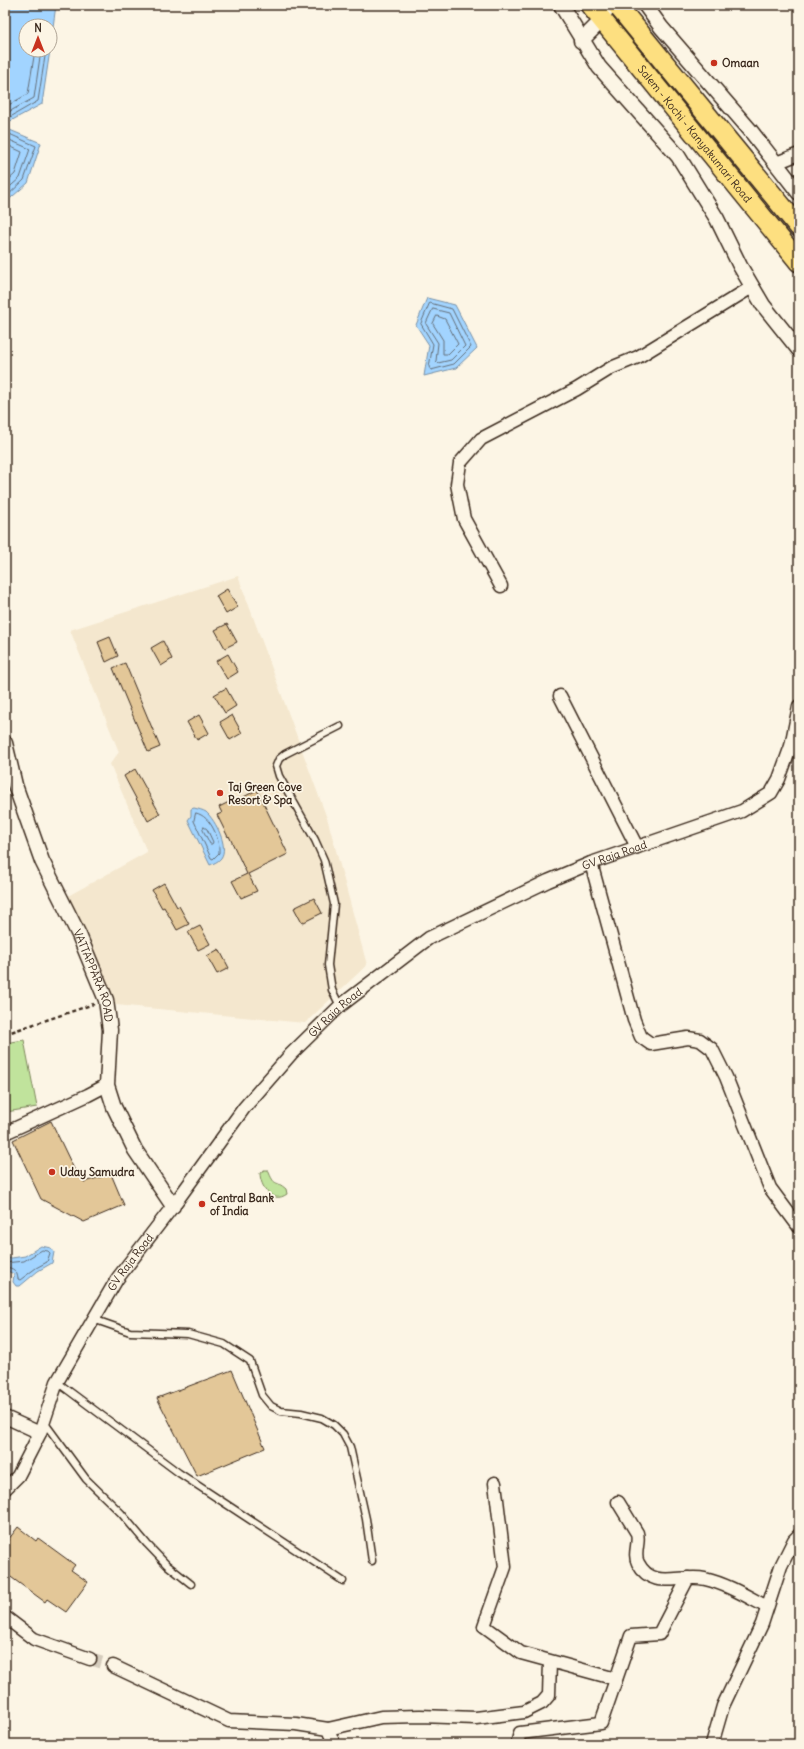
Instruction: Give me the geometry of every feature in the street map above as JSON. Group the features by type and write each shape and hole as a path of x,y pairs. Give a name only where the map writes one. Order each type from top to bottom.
{"highway":[{"name":"Salem - Kochi - Kanyakumari Road","path":"590,5 605,13 799,262"},
{"name":"Salem - Kochi - Kanyakumari Road","path":"617,5 799,226"}],"street":[{"path":"561,5 599,68 678,156 717,219 752,287 763,305 799,350"},
{"path":"645,5 776,163 799,193"},
{"path":"581,40 605,13"},
{"path":"776,163 799,154"},
{"path":"501,586 464,519 457,484 460,463 481,439 577,389 611,368 638,357 752,287"},
{"path":"560,696 637,847"},
{"name":"GV Raja Road","path":"5,1489 18,1476 42,1428 56,1382 117,1279 173,1206 244,1108 291,1054 340,1006 429,938 548,881 591,863 742,811 771,793 779,779 791,746 799,706"},
{"name":"VATTAPPARA ROAD","path":"5,743 15,785 42,861 77,932 106,1000 110,1030 107,1085 114,1106 135,1150 173,1206"},
{"path":"591,863 621,975 641,1037 651,1044 688,1038 700,1040 712,1049 726,1077 770,1188 799,1227"},
{"path":"5,1133 107,1085"},
{"path":"5,1417 42,1428"},
{"path":"495,1483 505,1567 484,1626 521,1653 616,1679"},
{"path":"618,1502 637,1532 639,1538 636,1554 638,1562 647,1574 655,1579 666,1580 688,1578 705,1579 767,1607"},
{"path":"712,1744 723,1706 762,1624 781,1566 794,1540 799,1536"},
{"path":"517,1744 520,1734 601,1723 631,1636 659,1634 688,1578"},
{"path":"5,1617 34,1639 90,1659"},
{"path":"113,1666 229,1721 296,1724 328,1729 381,1717 420,1716 476,1718 524,1712 542,1703 549,1695 550,1662"},
{"path":"328,1729 334,1744"}],"lane":[{"path":"340,726 285,754 279,759 276,766 279,776 315,840 324,860 334,904 328,965 332,990 340,1006"},
{"path":"93,1319 130,1332 188,1334 224,1344 250,1361 262,1395 271,1406 281,1411 301,1413 322,1418 334,1425 343,1434 350,1446 366,1519 372,1561"},
{"path":"56,1382 179,1473 343,1580"},
{"path":"42,1428 86,1479 121,1513 167,1565 191,1584"}],"path":[{"path":"5,1034 45,1019 106,1000"}],"shaded area":[{"name":"Taj Green Cove Resort & Spa","path":"238,576 328,821 367,965 305,1023 116,1005 68,896 147,852 110,764 119,752 70,630"}],"green space":[{"path":"24,1040 37,1107 6,1112 5,1043"},
{"path":"264,1170 268,1170 274,1181 286,1189 287,1194 282,1197 276,1197 272,1196 268,1192 262,1183 260,1173"}],"water":[{"path":"5,5 56,5 54,18 18,18 18,58 49,58 42,104 5,124"},
{"path":"5,128 41,143 28,183 5,203"},
{"path":"427,298 455,305 477,348 456,368 424,376 429,345 416,325"},
{"path":"194,808 205,811 210,816 214,821 222,841 223,853 221,858 210,865 188,820 191,816 191,809"},
{"path":"41,1246 51,1248 54,1252 52,1263 38,1271 20,1286 16,1286 13,1282 14,1274 5,1270 5,1259 25,1256"}],"building":[{"path":"227,589 238,607 226,614 216,596"},
{"path":"227,624 237,642 225,648 215,630"},
{"path":"110,637 118,656 106,662 98,642"},
{"path":"163,641 172,659 161,666 151,648"},
{"path":"228,654 238,672 227,679 216,661"},
{"path":"125,663 160,747 148,752 113,668"},
{"path":"226,688 236,706 225,713 214,695"},
{"path":"199,715 209,733 197,740 187,722"},
{"path":"232,715 242,733 230,740 220,722"},
{"path":"135,769 160,814 148,821 124,776"},
{"path":"257,790 288,854 248,874 257,891 241,898 232,881 247,874 217,815 222,813 219,807 233,800 234,802"},
{"path":"164,883 177,907 179,906 189,924 177,930 152,890"},
{"path":"314,898 322,913 302,923 294,908"},
{"path":"200,926 210,944 198,950 188,932"},
{"path":"219,949 229,968 217,974 207,956"},
{"name":"Uday Samudra","path":"51,1121 74,1169 84,1182 111,1174 124,1205 84,1222 41,1199 13,1140"},
{"path":"232,1370 265,1448 197,1476 157,1398"},
{"path":"18,1527 36,1541 38,1538 75,1565 71,1570 88,1582 66,1612 47,1599 45,1602 8,1575 10,1571 5,1567 5,1544"}],"tunnel":[{"path":"90,1659 113,1666"}],"place":[{"name":"Omaan","path":"714,63"},
{"name":"Taj Green Cove Resort & Spa","path":"220,793"},
{"name":"Uday Samudra","path":"52,1172"},
{"name":"Central Bank of India","path":"202,1204"}]}
